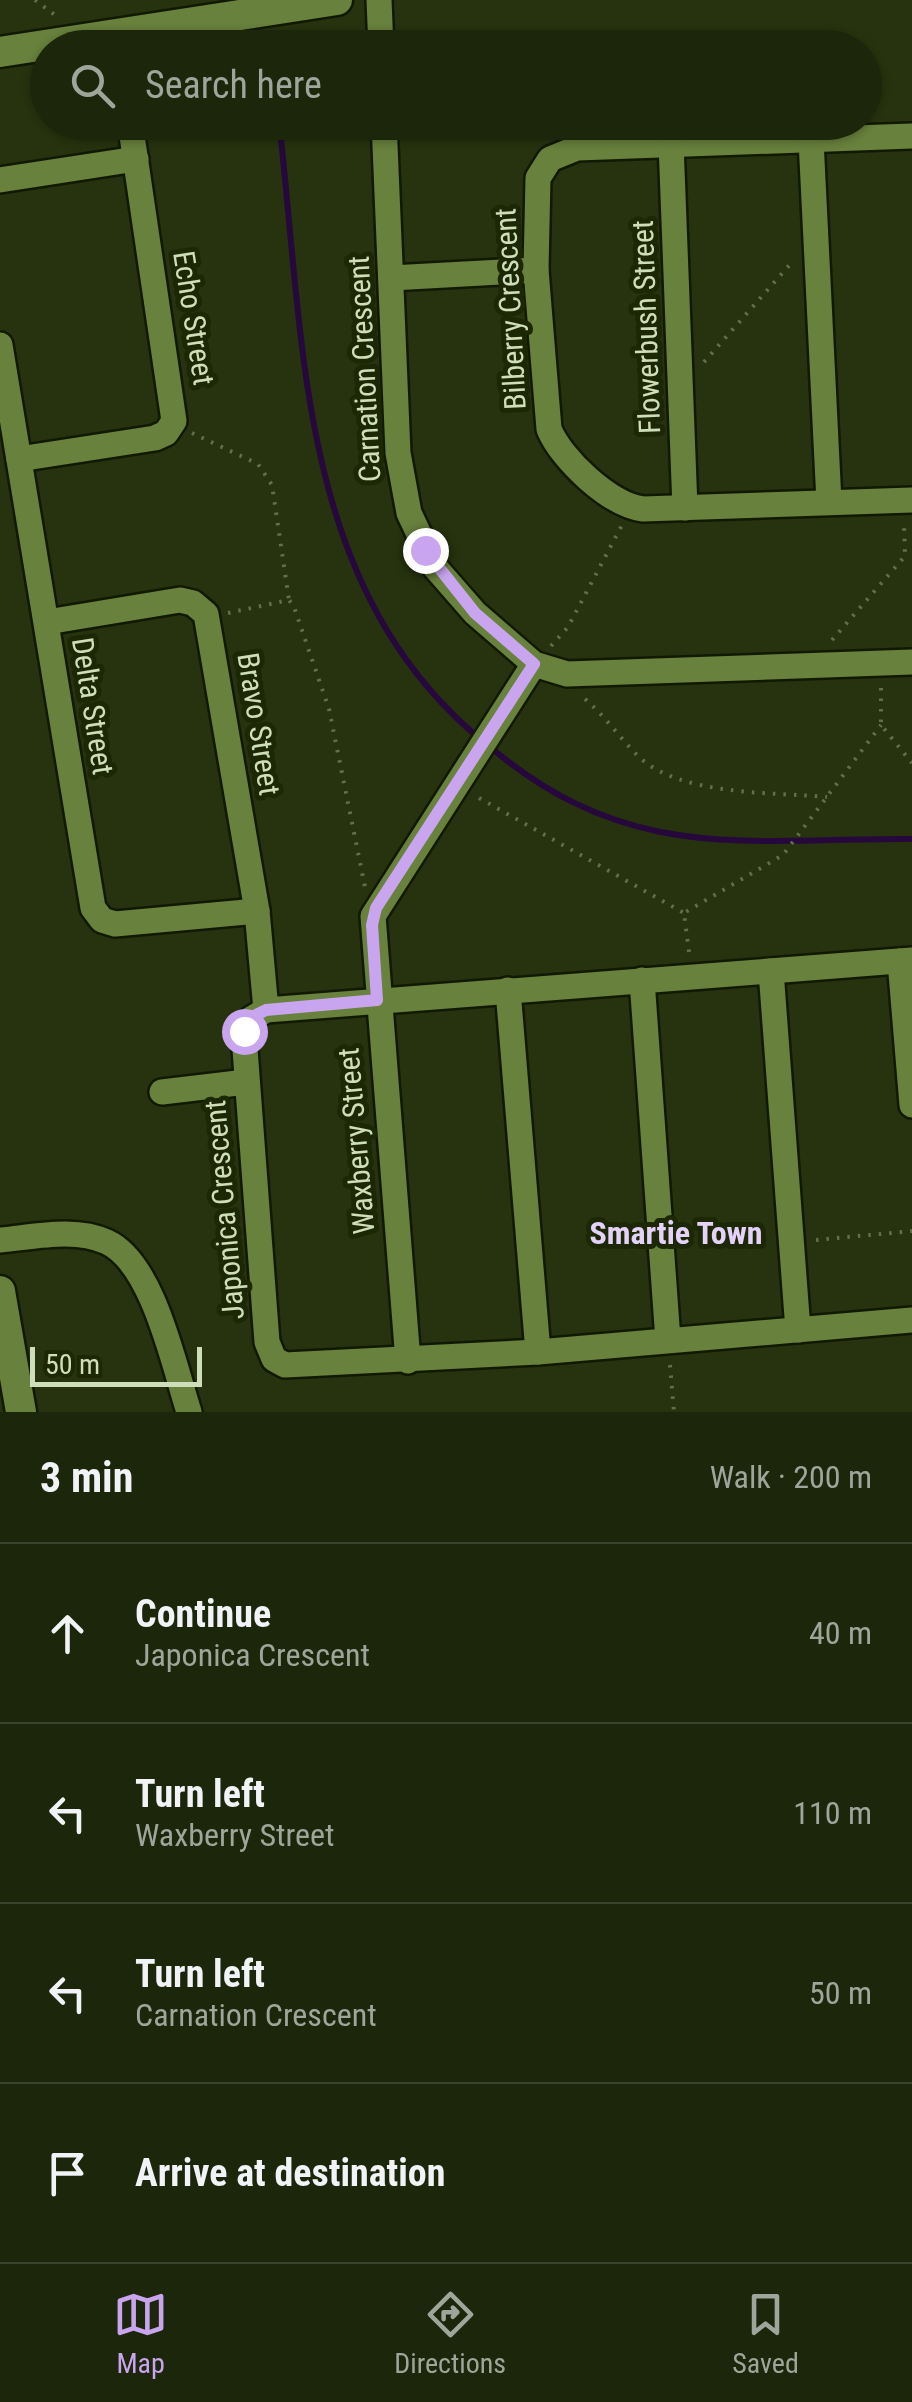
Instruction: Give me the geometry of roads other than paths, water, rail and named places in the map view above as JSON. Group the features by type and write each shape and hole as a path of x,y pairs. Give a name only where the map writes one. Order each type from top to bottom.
{"street":[{"path":"155,30 238,7 337,0"},
{"path":"379,0 380,30"},
{"path":"0,52 30,49"},
{"name":"Bilberry Crescent","path":"882,137 912,136"},
{"name":"Echo Street","path":"20,459 154,438 172,426 175,408 133,140"},
{"name":"Carnation Crescent","path":"385,140 400,474 416,532 456,593 544,668"},
{"path":"811,140 829,502"},
{"name":"Bilberry Crescent","path":"686,508 631,507 612,496 553,439 544,406 536,270 538,178 550,159 577,148 811,140"},
{"name":"Flowerbush Street","path":"671,143 686,508"},
{"path":"0,180 136,159"},
{"path":"390,278 536,270"},
{"name":"Delta Street","path":"0,346 96,914 115,924 257,912"},
{"path":"686,508 908,500"},
{"name":"Bravo Street","path":"46,622 184,600 198,605 208,618 257,912 266,1010"},
{"path":"544,668 912,662"},
{"name":"Waxberry Street","path":"408,1360 373,916 505,712 544,668"},
{"path":"266,1010 906,960 912,1105"},
{"path":"771,970 798,1330"},
{"path":"642,980 668,1340"},
{"path":"508,990 538,1352"},
{"name":"Japonica Crescent","path":"266,1010 246,1026 246,1082 271,1354 278,1362 299,1367 538,1352 912,1320"},
{"path":"162,1092 246,1082"},
{"path":"0,1240 72,1234 106,1241 127,1255 156,1312 189,1412"},
{"path":"0,1291 20,1412"}],"waterway":[{"path":"281,140 306,373 320,455 342,534 375,609 420,677 480,739"},
{"path":"490,747 542,785 592,811 642,828 743,841 912,839"}],"district":[{"name":"Smartie Town","path":"676,1233"}]}
